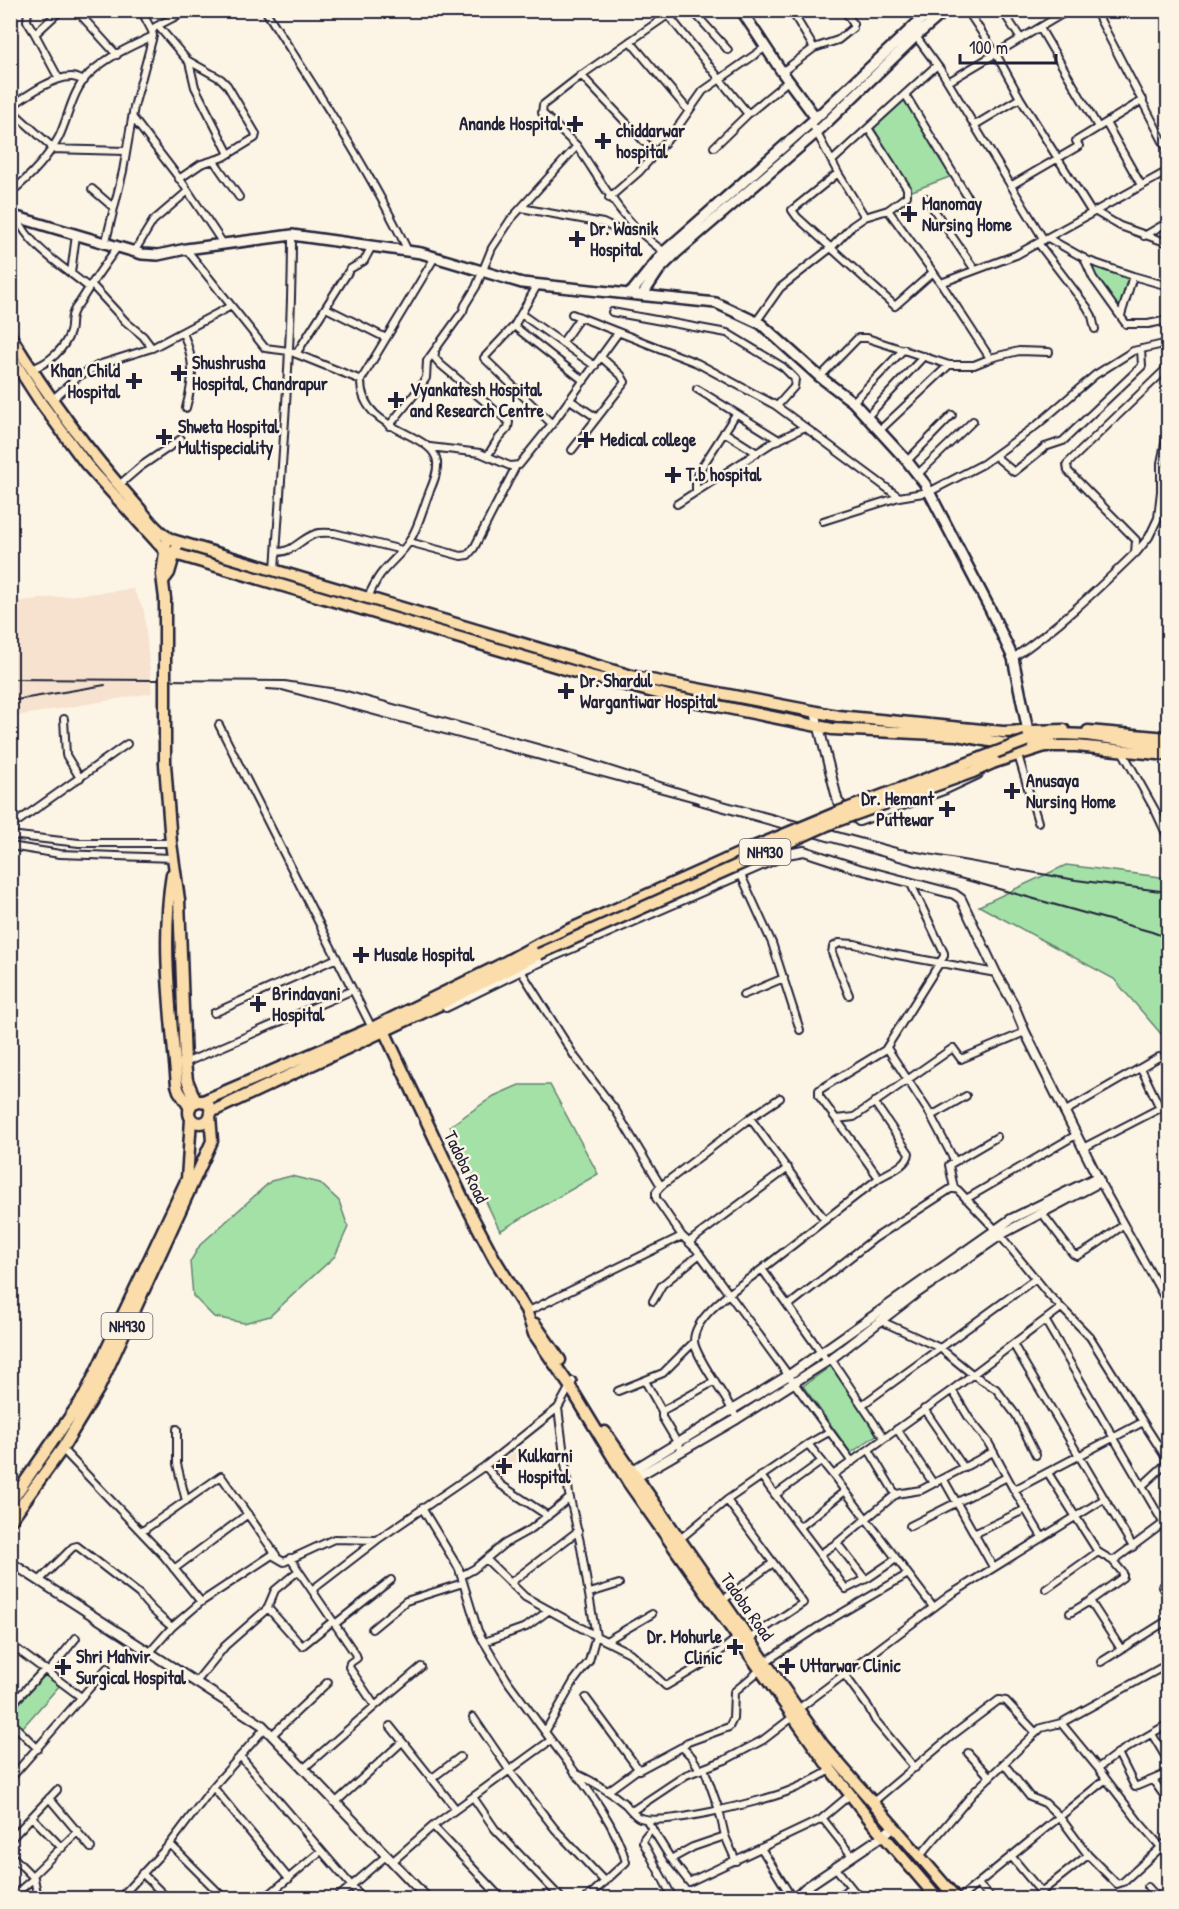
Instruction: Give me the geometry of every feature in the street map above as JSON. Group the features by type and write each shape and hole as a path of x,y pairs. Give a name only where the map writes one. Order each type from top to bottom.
{"main road":[{"path":"741,10 813,120"},
{"path":"643,294 668,254 818,132 914,32 931,10"},
{"path":"631,293 668,254 813,120 914,32 946,10"},
{"path":"14,216 117,248 158,255 186,249 292,235 408,251 522,283 716,303 761,324 853,402 918,474 991,611 1013,658 1028,731"},
{"path":"10,336 93,456 173,540 279,571 550,658 582,674 673,697 819,727 957,735 1034,750"},
{"path":"10,355 86,464 170,553 550,658 815,712 1003,732 1114,732 1168,738"},
{"path":"173,540 163,581 165,599 165,764 171,843 179,900 185,1063 187,1080 195,1107"},
{"path":"279,571 280,585"},
{"path":"777,719 780,705"},
{"name":"NH930","path":"195,1107 196,1122 203,1122 211,1114 544,941 754,846 1026,741 1059,734 1086,735 1168,746"},
{"name":"NH930","path":"195,1107 379,1028 417,1015 539,954 834,822 995,762 1045,746 1121,749 1168,755"},
{"path":"173,860 167,900 170,1002 177,1085 179,1091 195,1107"},
{"name":"Tadoba Road","path":"379,1028 465,1203 528,1315 534,1334 571,1383 630,1477 737,1638 763,1666"},
{"path":"195,1107 208,1105 211,1114"},
{"name":"NH930","path":"10,1503 85,1395 179,1195 189,1171 195,1107"},
{"name":"NH930","path":"10,1521 62,1449 99,1388 207,1152 213,1136 211,1114"},
{"name":"Tadoba Road","path":"630,1477 680,1539 723,1600 831,1770 937,1899"},
{"name":"Tadoba Road","path":"794,1713 956,1899"}],"street":[{"path":"28,10 27,21 59,79"},
{"path":"35,34 61,10"},
{"path":"76,10 117,55"},
{"path":"141,10 153,33"},
{"path":"105,244 123,171 134,107 153,33 158,26 188,10"},
{"path":"264,10 384,204 408,251"},
{"path":"668,254 634,228 609,198 577,146 542,112 543,105 581,75 666,13 675,10"},
{"path":"692,10 728,50"},
{"path":"791,10 814,48"},
{"path":"782,72 814,48 838,40 853,28 853,23 844,10"},
{"path":"967,10 996,54 1020,98 1094,212 1120,226 1168,243"},
{"path":"1002,10 1021,39"},
{"path":"948,82 1069,10"},
{"path":"1095,10 1168,151"},
{"path":"666,13 748,114"},
{"path":"158,26 189,62 221,79 227,85 256,133 255,138 229,154 201,164 179,179"},
{"path":"1040,28 1098,127"},
{"path":"914,32 948,82 1012,185 1043,241 1087,307 1095,329"},
{"path":"11,192 32,174 52,148 67,112 88,75 153,33"},
{"path":"630,41 688,110"},
{"path":"609,198 639,172 656,153 675,131 703,91 766,47"},
{"path":"189,62 195,87 229,154"},
{"path":"832,161 937,65"},
{"path":"581,75 656,153"},
{"path":"84,81 72,76 59,79 25,97 10,108 52,148 125,151"},
{"path":"714,147 748,114 788,81"},
{"path":"905,93 970,201"},
{"path":"975,125 1020,98"},
{"path":"1012,185 1080,146 1076,141 1143,100"},
{"path":"133,118 225,244"},
{"path":"813,120 838,173 865,217"},
{"path":"1106,123 1141,185"},
{"path":"756,322 780,288 832,247 852,225 865,217 888,210 907,196 908,191 868,128"},
{"path":"389,426 426,378 427,361 463,311 492,248 521,208 577,146"},
{"path":"213,161 240,197"},
{"path":"941,283 1016,255 1168,171"},
{"path":"838,173 792,210 896,306 932,273"},
{"path":"92,189 114,208"},
{"path":"134,252 153,221 188,191"},
{"path":"926,198 975,270"},
{"path":"521,208 603,223 618,230 634,228"},
{"path":"888,210 941,283 990,358"},
{"path":"14,216 31,241 89,286 143,336 152,348"},
{"path":"1144,236 1168,222"},
{"path":"71,273 76,235"},
{"path":"279,571 277,552 289,351 292,235"},
{"path":"1043,241 1133,276 1168,286"},
{"path":"296,354 350,269 364,261 372,246"},
{"path":"31,369 54,356 62,346 70,332 73,313 89,286 117,248"},
{"path":"186,249 265,348 289,351 361,380"},
{"path":"435,257 361,380 360,393 366,404 389,426 430,447 489,455 510,466 516,466"},
{"path":"1084,258 1093,278 1129,325 1168,320"},
{"path":"1121,315 1133,276"},
{"path":"538,284 514,326 484,358 552,424"},
{"path":"53,399 79,376 101,364 152,348 231,306"},
{"path":"326,308 386,338"},
{"path":"612,312 719,332 737,339 783,367 795,379 794,387 777,406"},
{"path":"521,314 595,366"},
{"path":"572,314 697,363 777,406 898,497"},
{"path":"562,343 579,317"},
{"path":"514,326 584,381"},
{"path":"183,333 193,363 186,408"},
{"path":"409,542 461,556 468,555 474,548 516,466 552,424 618,333"},
{"path":"820,376 858,338 867,338 949,365 974,365 990,358 1019,351 1048,352"},
{"path":"823,521 898,497 929,492 995,456 1037,425 1095,375 1133,351 1168,343"},
{"path":"853,402 904,349"},
{"path":"995,456 1014,472 1045,447 1063,441 1142,366 1141,349"},
{"path":"436,350 434,357 509,422 508,428 498,439 489,455"},
{"path":"867,417 924,356"},
{"path":"572,450 625,382 624,378 601,357"},
{"path":"880,430 949,365"},
{"path":"1135,554 1136,540 1068,471 1067,464 1168,367"},
{"path":"697,389 779,440"},
{"path":"570,400 597,418"},
{"path":"696,491 698,473 736,414"},
{"path":"907,461 952,415"},
{"path":"918,474 973,421"},
{"path":"677,504 757,453 805,427"},
{"path":"1013,658 1084,603 1135,554 1149,537 1158,518 1161,463 1168,429"},
{"path":"724,432 757,453"},
{"path":"119,485 140,467 181,440"},
{"path":"367,599 379,576 409,542 436,473 437,460 430,447"},
{"path":"277,552 288,552 315,534 326,532 402,550"},
{"path":"815,712 838,802 859,821 946,789 1013,756 1038,822"},
{"path":"64,719 66,755 80,778"},
{"path":"219,725 353,990 379,1028"},
{"path":"10,827 127,744"},
{"path":"1121,749 1168,838"},
{"path":"10,836 79,843 171,843"},
{"path":"10,846 60,854 173,860"},
{"path":"417,1015 458,1002 521,970 801,850 859,869 954,894 959,897 1013,1003 1024,1032 1099,1180 1168,1304"},
{"path":"741,875 772,943 800,1030"},
{"path":"879,1178 819,1096 819,1090 887,1048 944,952 910,882"},
{"path":"849,995 832,953 833,947 839,943 855,944 892,954 996,973"},
{"path":"214,1013 337,958"},
{"path":"521,970 575,1057 616,1111 661,1186"},
{"path":"743,995 784,978"},
{"path":"185,1063 353,990"},
{"path":"836,1119 854,1117 953,1048 961,1059 1024,1032"},
{"path":"887,1048 931,1116 954,1160"},
{"path":"1064,1112 1159,1057"},
{"path":"1141,1068 1160,1108"},
{"path":"931,1116 966,1096"},
{"path":"780,1098 661,1186 656,1192 656,1198 682,1236 700,1254 852,1462"},
{"path":"737,1419 694,1342 699,1323 728,1295 879,1178 909,1158 909,1153 874,1102"},
{"path":"1083,1148 1168,1104"},
{"path":"750,1118 825,1220"},
{"path":"966,1199 1076,1135"},
{"path":"997,1137 954,1160 948,1167 954,1188 998,1232 1035,1279 1090,1337 1168,1462 1142,1486"},
{"path":"689,1242 788,1168"},
{"path":"998,1232 1042,1213 1099,1180"},
{"path":"630,1477 789,1375 998,1232 1026,1210 1099,1180"},
{"path":"788,1306 875,1238 954,1188"},
{"path":"1042,1213 1073,1254 1077,1256 1095,1247 1109,1234 1124,1226"},
{"path":"528,1315 533,1309 682,1236"},
{"path":"653,1301 662,1285 700,1254"},
{"path":"762,1269 820,1353 829,1360 884,1438"},
{"path":"680,1446 737,1419 829,1360 881,1321 936,1275"},
{"path":"862,1405 1035,1279"},
{"path":"833,1475 1061,1308"},
{"path":"1045,1320 1142,1486 1166,1522 1113,1561"},
{"path":"881,1321 940,1348 972,1374 996,1389 1009,1404 1036,1455"},
{"path":"618,1391 663,1373 694,1342"},
{"path":"1013,1344 1133,1547"},
{"path":"645,1381 662,1411 662,1417 680,1446"},
{"path":"662,1411 716,1381"},
{"path":"312,1590 377,1539 485,1466 558,1408 571,1383"},
{"path":"952,1390 993,1452 1042,1537"},
{"path":"545,1732 574,1681 590,1661 596,1635 590,1593 570,1498 558,1408"},
{"path":"924,1409 964,1468"},
{"path":"1014,1490 1143,1422"},
{"path":"177,1429 177,1464 186,1501"},
{"path":"897,1429 933,1483"},
{"path":"680,1539 727,1500 829,1432"},
{"path":"808,1444 933,1607"},
{"path":"62,1449 141,1532 201,1602"},
{"path":"868,1450 896,1495"},
{"path":"820,1554 896,1495 917,1492 944,1480 993,1452"},
{"path":"775,1495 822,1461"},
{"path":"485,1466 501,1485 548,1516"},
{"path":"1048,1473 1098,1552 1113,1561 1124,1576 1070,1613"},
{"path":"141,1532 221,1476 278,1558"},
{"path":"761,1476 846,1589 850,1589 896,1558"},
{"path":"910,1526 1007,1477"},
{"path":"944,1480 993,1567"},
{"path":"800,1527 845,1491"},
{"path":"372,1629 406,1601 462,1579 504,1544 529,1530 570,1498"},
{"path":"632,1811 686,1775 725,1760 763,1740 794,1713 933,1607 1104,1499"},
{"path":"727,1500 803,1604 749,1639"},
{"path":"422,1508 459,1569 478,1631 484,1642 509,1683 611,1825 624,1853 626,1862 587,1899"},
{"path":"974,1534 1026,1509"},
{"path":"174,1569 248,1514"},
{"path":"510,1583 578,1531"},
{"path":"150,1652 172,1627 201,1602 272,1554 284,1562 334,1539 377,1539"},
{"path":"837,1543 865,1579"},
{"path":"39,1581 73,1546 77,1546 139,1594 156,1615 172,1627"},
{"path":"1046,1589 1098,1552"},
{"path":"290,1558 357,1655 349,1667 375,1706"},
{"path":"486,1559 525,1597 630,1653 666,1686 708,1661 737,1638"},
{"path":"10,1562 265,1728 427,1899"},
{"path":"723,1600 773,1563"},
{"path":"196,1682 225,1646 268,1608 274,1590 298,1571"},
{"path":"608,1791 638,1769 642,1770 688,1742 729,1727 733,1719 734,1692 763,1666 818,1626 908,1574"},
{"path":"268,1608 302,1646 391,1580"},
{"path":"1162,1587 1168,1582"},
{"path":"590,1593 619,1584"},
{"path":"1090,1601 1121,1649"},
{"path":"484,1642 526,1627 548,1611"},
{"path":"606,1641 652,1614"},
{"path":"1101,1662 1168,1620"},
{"path":"10,1706 76,1638"},
{"path":"10,1644 81,1697"},
{"path":"920,1856 975,1791 1041,1728 1061,1723 1168,1664"},
{"path":"303,1769 421,1667"},
{"path":"10,1779 107,1668"},
{"path":"844,1674 875,1720 915,1767"},
{"path":"272,1736 327,1682"},
{"path":"586,1698 638,1769"},
{"path":"872,1803 962,1728 1001,1699 1006,1701 1036,1733"},
{"path":"473,1717 509,1770 555,1829 605,1882"},
{"path":"10,1721 38,1749"},
{"path":"1061,1723 1168,1855"},
{"path":"1098,1768 1118,1753 1168,1724"},
{"path":"390,1726 456,1809"},
{"path":"120,1899 170,1844 213,1787 265,1728"},
{"path":"1152,1734 1168,1761"},
{"path":"338,1899 351,1887 551,1740"},
{"path":"335,1803 402,1742"},
{"path":"683,1747 702,1769 736,1861"},
{"path":"968,1753 990,1777"},
{"path":"1118,1753 1135,1787 1168,1773"},
{"path":"240,1756 362,1899"},
{"path":"431,1779 459,1757"},
{"path":"1004,1764 1030,1797 1045,1803 1059,1816 1088,1855 1118,1884 1168,1841"},
{"path":"575,1773 595,1782 638,1817 646,1819 678,1818 785,1793 831,1770"},
{"path":"960,1899 1106,1779"},
{"path":"1153,1780 1168,1801"},
{"path":"213,1787 289,1879"},
{"path":"10,1840 57,1790"},
{"path":"646,1819 671,1859 689,1882 823,1818 850,1794"},
{"path":"474,1797 495,1829 561,1899"},
{"path":"50,1798 92,1848"},
{"path":"32,1817 62,1848"},
{"path":"823,1818 852,1856"},
{"path":"433,1826 501,1899"},
{"path":"761,1848 794,1899 806,1888 893,1827"},
{"path":"652,1828 645,1836 644,1842 673,1899"},
{"path":"11,1899 78,1832"},
{"path":"671,1859 693,1847 725,1836"},
{"path":"170,1844 224,1899"},
{"path":"271,1893 321,1851"},
{"path":"10,1854 33,1877 38,1899"},
{"path":"1041,1892 1088,1855"},
{"path":"1011,1857 1046,1899"},
{"path":"834,1868 864,1899"},
{"path":"142,1873 167,1899"},
{"path":"978,1884 991,1899"},
{"path":"838,1899 850,1887"},
{"path":"1148,1887 1158,1899"},
{"path":"1092,1899 1099,1899"}],"shaded area":[{"path":"133,589 144,610 152,693 11,717 11,602"},
{"path":"521,1447 525,1455 512,1466 514,1469 501,1481 494,1473 506,1458"}],"green space":[{"path":"905,97 952,176 912,191 873,127"},
{"path":"1088,262 1131,277 1120,310 1093,276"},
{"path":"1066,865 1168,878 1168,1042 1114,979 979,906"},
{"path":"519,1085 550,1085 598,1174 500,1231 450,1126 494,1096"},
{"path":"291,1176 320,1183 339,1201 348,1227 335,1256 270,1316 244,1323 214,1317 193,1296 190,1262 200,1245 271,1181"},
{"path":"831,1366 879,1433 851,1453 803,1386"},
{"path":"46,1673 60,1685 23,1727 11,1716 11,1713"}],"railway":[{"path":"10,679 285,681 343,690 563,751 701,795 900,849 1076,880 1168,892"},
{"path":"10,701 105,685"},
{"path":"267,689 282,690 699,803"},
{"path":"692,803 1168,938"}],"place":[{"name":"Anande Hospital","path":"575,124"},
{"name":"chiddarwar hospital","path":"603,141"},
{"name":"Manomay Nursing Home","path":"909,214"},
{"name":"Dr. Wasnik Hospital","path":"577,239"},
{"name":"Shushrusha Hospital, Chandrapur","path":"179,373"},
{"name":"Khan Child Hospital","path":"134,381"},
{"name":"Vyankatesh Hospital and Research Centre","path":"396,400"},
{"name":"Shweta Hospital Multispeciality","path":"164,437"},
{"name":"Medical college","path":"586,440"},
{"name":"T.b hospital","path":"673,475"},
{"name":"Dr. Shardul Wargantiwar Hospital","path":"566,691"},
{"name":"Anusaya Nursing Home","path":"1012,791"},
{"name":"Dr. Hemant Puttewar","path":"947,809"},
{"name":"Musale Hospital","path":"361,955"},
{"name":"Brindavani Hospital","path":"258,1004"},
{"name":"Kulkarni Hospital","path":"504,1466"},
{"name":"Dr. Mohurle Clinic","path":"735,1647"},
{"name":"Uttarwar Clinic","path":"787,1666"},
{"name":"Shri Mahvir Surgical Hospital","path":"63,1667"}]}
